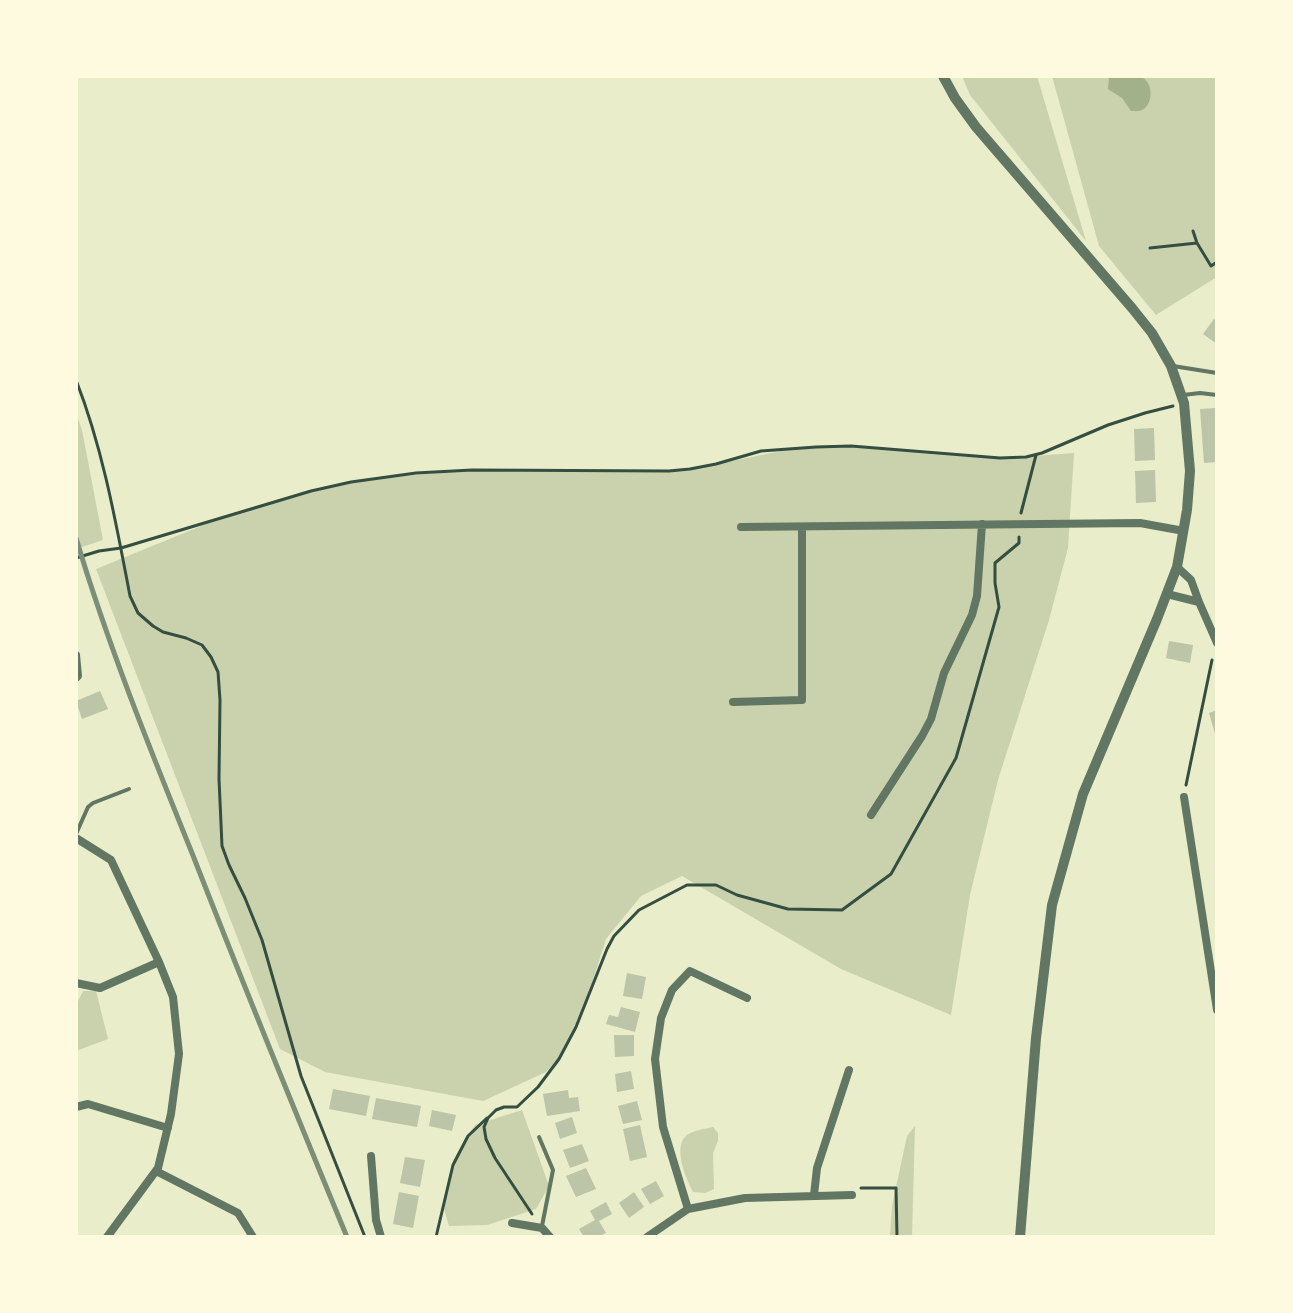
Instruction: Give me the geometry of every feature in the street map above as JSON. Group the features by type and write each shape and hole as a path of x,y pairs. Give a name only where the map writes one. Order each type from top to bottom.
{"street":[{"path":"943,76 976,127 1152,333 1171,366 1182,399 1190,471 1177,567 1083,794 1052,905 1036,1038 1020,1237"},
{"path":"741,527 1140,523 1184,531"},
{"path":"871,815 931,719 944,673 972,615 977,596 982,524"},
{"path":"733,702 802,700 802,527"},
{"path":"1177,567 1191,580 1216,640"},
{"path":"1167,594 1199,602"},
{"path":"76,655 76,678"},
{"path":"1184,797 1217,1010"},
{"path":"76,836 111,860 173,997 179,1054 168,1128 156,1171 107,1237"},
{"path":"76,983 100,988 159,962"},
{"path":"688,1209 663,1127 655,1059 661,1018 672,990 690,971 747,998"},
{"path":"814,1195 817,1168 849,1070"},
{"path":"76,1107 88,1104 168,1128"},
{"path":"371,1156 376,1220 381,1237"},
{"path":"156,1171 238,1213 253,1237"},
{"path":"647,1237 688,1209 745,1198 852,1192"},
{"path":"512,1223 542,1228 550,1237"}],"lane":[{"path":"1171,366 1217,373"},
{"path":"1182,399 1200,393 1217,395"},
{"path":"76,836 88,807 129,789"},
{"path":"539,1137 553,1170 542,1228"}],"path":[{"path":"1193,231 1211,266 1217,262"},
{"path":"1150,248 1197,243"},
{"path":"76,380 103,464 130,596 138,613 163,632 202,645 218,672 222,846 262,940 301,1076 365,1237"},
{"path":"76,558 351,482 416,473 472,470 669,471 716,464 761,451 828,447 1000,458 1036,455 1182,399"},
{"path":"436,1237 453,1165 468,1136 496,1110 517,1107 538,1087 559,1059 576,1027 614,936 639,910 687,885 716,885 737,895 788,909 842,910 891,874 956,758 999,607 995,563 1019,543 1024,495 1036,455"},
{"path":"1184,797 1212,660"},
{"path":"488,1118 484,1127 486,1139 495,1158 542,1228"},
{"path":"852,1192 896,1188 897,1237"}],"shaded area":[{"path":"962,76 1037,76 1086,241 970,95"},
{"path":"1052,76 1217,76 1217,277 1156,315 1099,246"},
{"path":"1109,76 1143,78 1150,89 1147,106 1141,111 1131,111 1122,98 1108,89"},
{"path":"76,413 103,540 76,549"},
{"path":"851,446 1006,458 1074,453 1068,548 1049,620 998,780 970,895 951,1015 841,969 682,876 641,896 606,939 587,999 559,1059 546,1072 483,1101 325,1072 280,1049 96,569 216,520 311,491 369,479 458,471 669,471 791,449"},
{"path":"83,991 96,991 108,1039 76,1051 76,1005"},
{"path":"522,1110 549,1186 536,1209 487,1225 449,1226 444,1209 453,1161 464,1141 475,1125"},
{"path":"915,1126 912,1237 890,1237 892,1206 907,1136"},
{"path":"713,1127 718,1133 713,1153 714,1189 705,1193 693,1192 680,1154 683,1140 693,1132"}],"building":[{"path":"1214,319 1217,321 1217,344 1203,334"},
{"path":"1216,408 1217,462 1204,463 1200,409"},
{"path":"1154,428 1155,460 1135,461 1134,429"},
{"path":"1155,470 1156,502 1136,503 1135,471"},
{"path":"1169,641 1193,645 1190,663 1166,658"},
{"path":"100,691 108,709 82,719 76,701"},
{"path":"1217,710 1217,737 1216,737 1209,713"},
{"path":"627,973 646,977 642,999 623,996"},
{"path":"621,1007 640,1012 635,1032 606,1024 609,1015 618,1017"},
{"path":"614,1035 634,1035 634,1056 615,1057"},
{"path":"631,1071 634,1089 617,1092 615,1074"},
{"path":"333,1089 370,1096 366,1116 329,1109"},
{"path":"568,1090 569,1098 578,1097 580,1111 547,1116 543,1094"},
{"path":"376,1098 421,1106 417,1127 372,1119"},
{"path":"637,1101 642,1120 623,1124 618,1106"},
{"path":"432,1110 456,1115 452,1131 429,1126"},
{"path":"572,1117 577,1133 560,1139 555,1123"},
{"path":"640,1125 647,1157 630,1161 623,1129"},
{"path":"582,1144 589,1161 570,1168 563,1150"},
{"path":"405,1157 425,1160 420,1187 400,1183"},
{"path":"586,1168 596,1189 576,1197 566,1176"},
{"path":"656,1181 664,1196 650,1204 641,1189"},
{"path":"399,1192 419,1196 413,1228 393,1224"},
{"path":"634,1192 644,1207 629,1218 619,1203"},
{"path":"606,1202 612,1214 599,1221 606,1233 598,1237 584,1237 579,1229 595,1220 590,1211"}],"railway":[{"path":"76,538 145,736 347,1237"}]}
